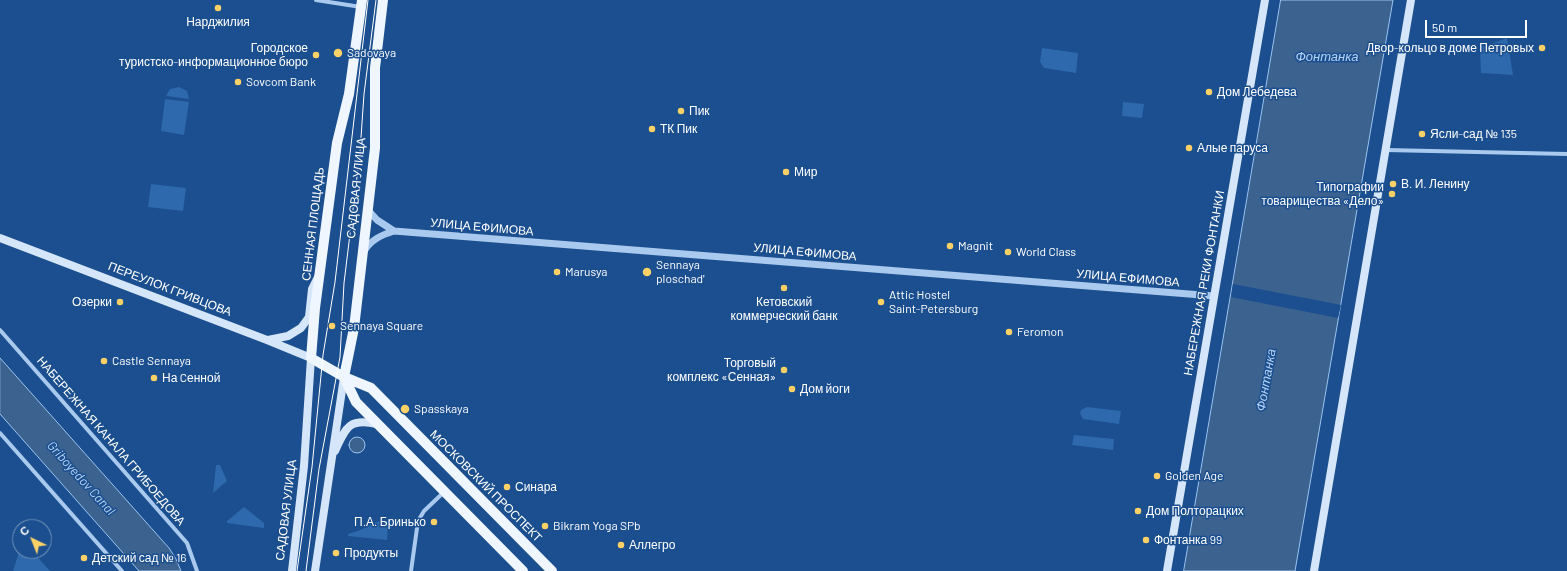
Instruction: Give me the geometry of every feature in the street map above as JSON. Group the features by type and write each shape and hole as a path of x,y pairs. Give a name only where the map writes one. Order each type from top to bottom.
{"main road":[{"name":"САДОВАЯ УЛИЦА","path":"344,377 354,328 375,148 375,68 383,0"},
{"name":"НАБЕРЕЖНАЯ РЕКИ ФОНТАНКИ","path":"1167,571 1265,0"},
{"path":"1314,571 1411,0"},
{"name":"САДОВАЯ УЛИЦА","path":"337,143 349,94 362,4"},
{"name":"СЕННАЯ ПЛОЩАДЬ","path":"315,308 337,143"},
{"name":"ПЕРЕУЛОК ГРИВЦОВА","path":"0,238 267,340 311,358 328,368"},
{"path":"267,340 288,336 301,328 308,316 312,289 320,274"},
{"name":"САДОВАЯ УЛИЦА","path":"292,571 304,466 315,308"},
{"name":"МОСКОВСКИЙ ПРОСПЕКТ","path":"328,368 344,377 371,388 552,571"},
{"path":"344,377 356,402 523,571"},
{"path":"315,571 330,461 344,377"},
{"path":"330,461 347,428 360,421 377,424"}],"street":[{"path":"316,0 362,4"},
{"path":"1386,150 1567,154"},
{"name":"УЛИЦА ЕФИМОВА","path":"368,210 377,220 394,230 1214,296"},
{"path":"363,253 368,245 374,240 381,235 394,230"},
{"name":"НАБЕРЕЖНАЯ КАНАЛА ГРИБОЕДОВА","path":"0,330 187,543 197,571"},
{"path":"0,433 122,571"},
{"path":"411,571 418,521 424,510 444,492"}],"shaded area":[{"path":"1507,38 1513,75 1481,73 1480,48"},
{"path":"1042,48 1078,53 1076,73 1044,68 1040,62"},
{"path":"179,87 187,91 189,99 166,96 170,89"},
{"path":"165,99 189,102 184,135 161,131"},
{"path":"1123,102 1144,104 1142,118 1122,116"},
{"path":"151,184 186,188 183,211 148,207"},
{"path":"1087,407 1121,411 1119,424 1083,419 1080,413 1081,410"},
{"path":"1074,435 1114,439 1113,450 1072,445"},
{"path":"216,465 220,465 227,481 213,493"},
{"path":"244,507 264,523 264,528 227,523 227,521"},
{"path":"383,519 388,526 387,540 348,536 348,534"},
{"path":"17,559 39,559 50,571 13,571"}],"water":[{"name":"Фонтанка","path":"1281,0 1393,0 1295,571 1184,571"},
{"name":"Griboyedov Canal","path":"0,358 169,548 181,571 139,571 0,414"},
{"path":"357,437 364,442 365,445 360,452 357,453 350,448 349,445 354,438"}],"pier":[{"path":"1233,284 1341,305 1338,318 1231,297"}],"tram line":[{"path":"297,571 312,467 323,355 335,282 368,0"},
{"path":"306,571 319,469 340,357 344,283 360,152 364,94 376,0"}],"place":[{"name":"Нарджилия","path":"218,8"},
{"name":"Двор-кольцо в доме Петровых","path":"1542,48"},
{"name":"Sadovaya","path":"338,53"},
{"name":"Городское туристско-информационное бюро","path":"316,55"},
{"name":"Sovcom Bank","path":"238,82"},
{"name":"Дом Лебедева","path":"1209,92"},
{"name":"Пик","path":"681,111"},
{"name":"ТК Пик","path":"652,129"},
{"name":"Ясли-сад № 135","path":"1422,134"},
{"name":"Алые паруса","path":"1189,148"},
{"name":"Мир","path":"786,172"},
{"name":"В. И. Ленину","path":"1393,184"},
{"name":"Типографии товарищества «Дело»","path":"1392,194"},
{"name":"Magnit","path":"950,246"},
{"name":"World Class","path":"1008,252"},
{"name":"Marusya","path":"557,272"},
{"name":"Sennaya ploschad'","path":"647,272"},
{"name":"Кетовский коммерческий банк","path":"784,288"},
{"name":"Озерки","path":"120,302"},
{"name":"Attic Hostel Saint-Petersburg","path":"881,302"},
{"name":"Sennaya Square","path":"332,326"},
{"name":"Feromon","path":"1009,332"},
{"name":"Castle Sennaya","path":"104,361"},
{"name":"Торговый комплекс «Сенная»","path":"784,370"},
{"name":"На Cенной","path":"154,378"},
{"name":"Дом йоги","path":"792,389"},
{"name":"Spasskaya","path":"405,409"},
{"name":"Golden Age","path":"1157,476"},
{"name":"Синара","path":"507,487"},
{"name":"Дом Полторацких","path":"1138,511"},
{"name":"П.А. Бринько","path":"434,522"},
{"name":"Bikram Yoga SPb","path":"545,526"},
{"name":"Фонтанка 99","path":"1146,540"},
{"name":"Аллегро","path":"621,545"},
{"name":"Продукты","path":"336,553"},
{"name":"Детский сад № 16","path":"84,558"}]}
